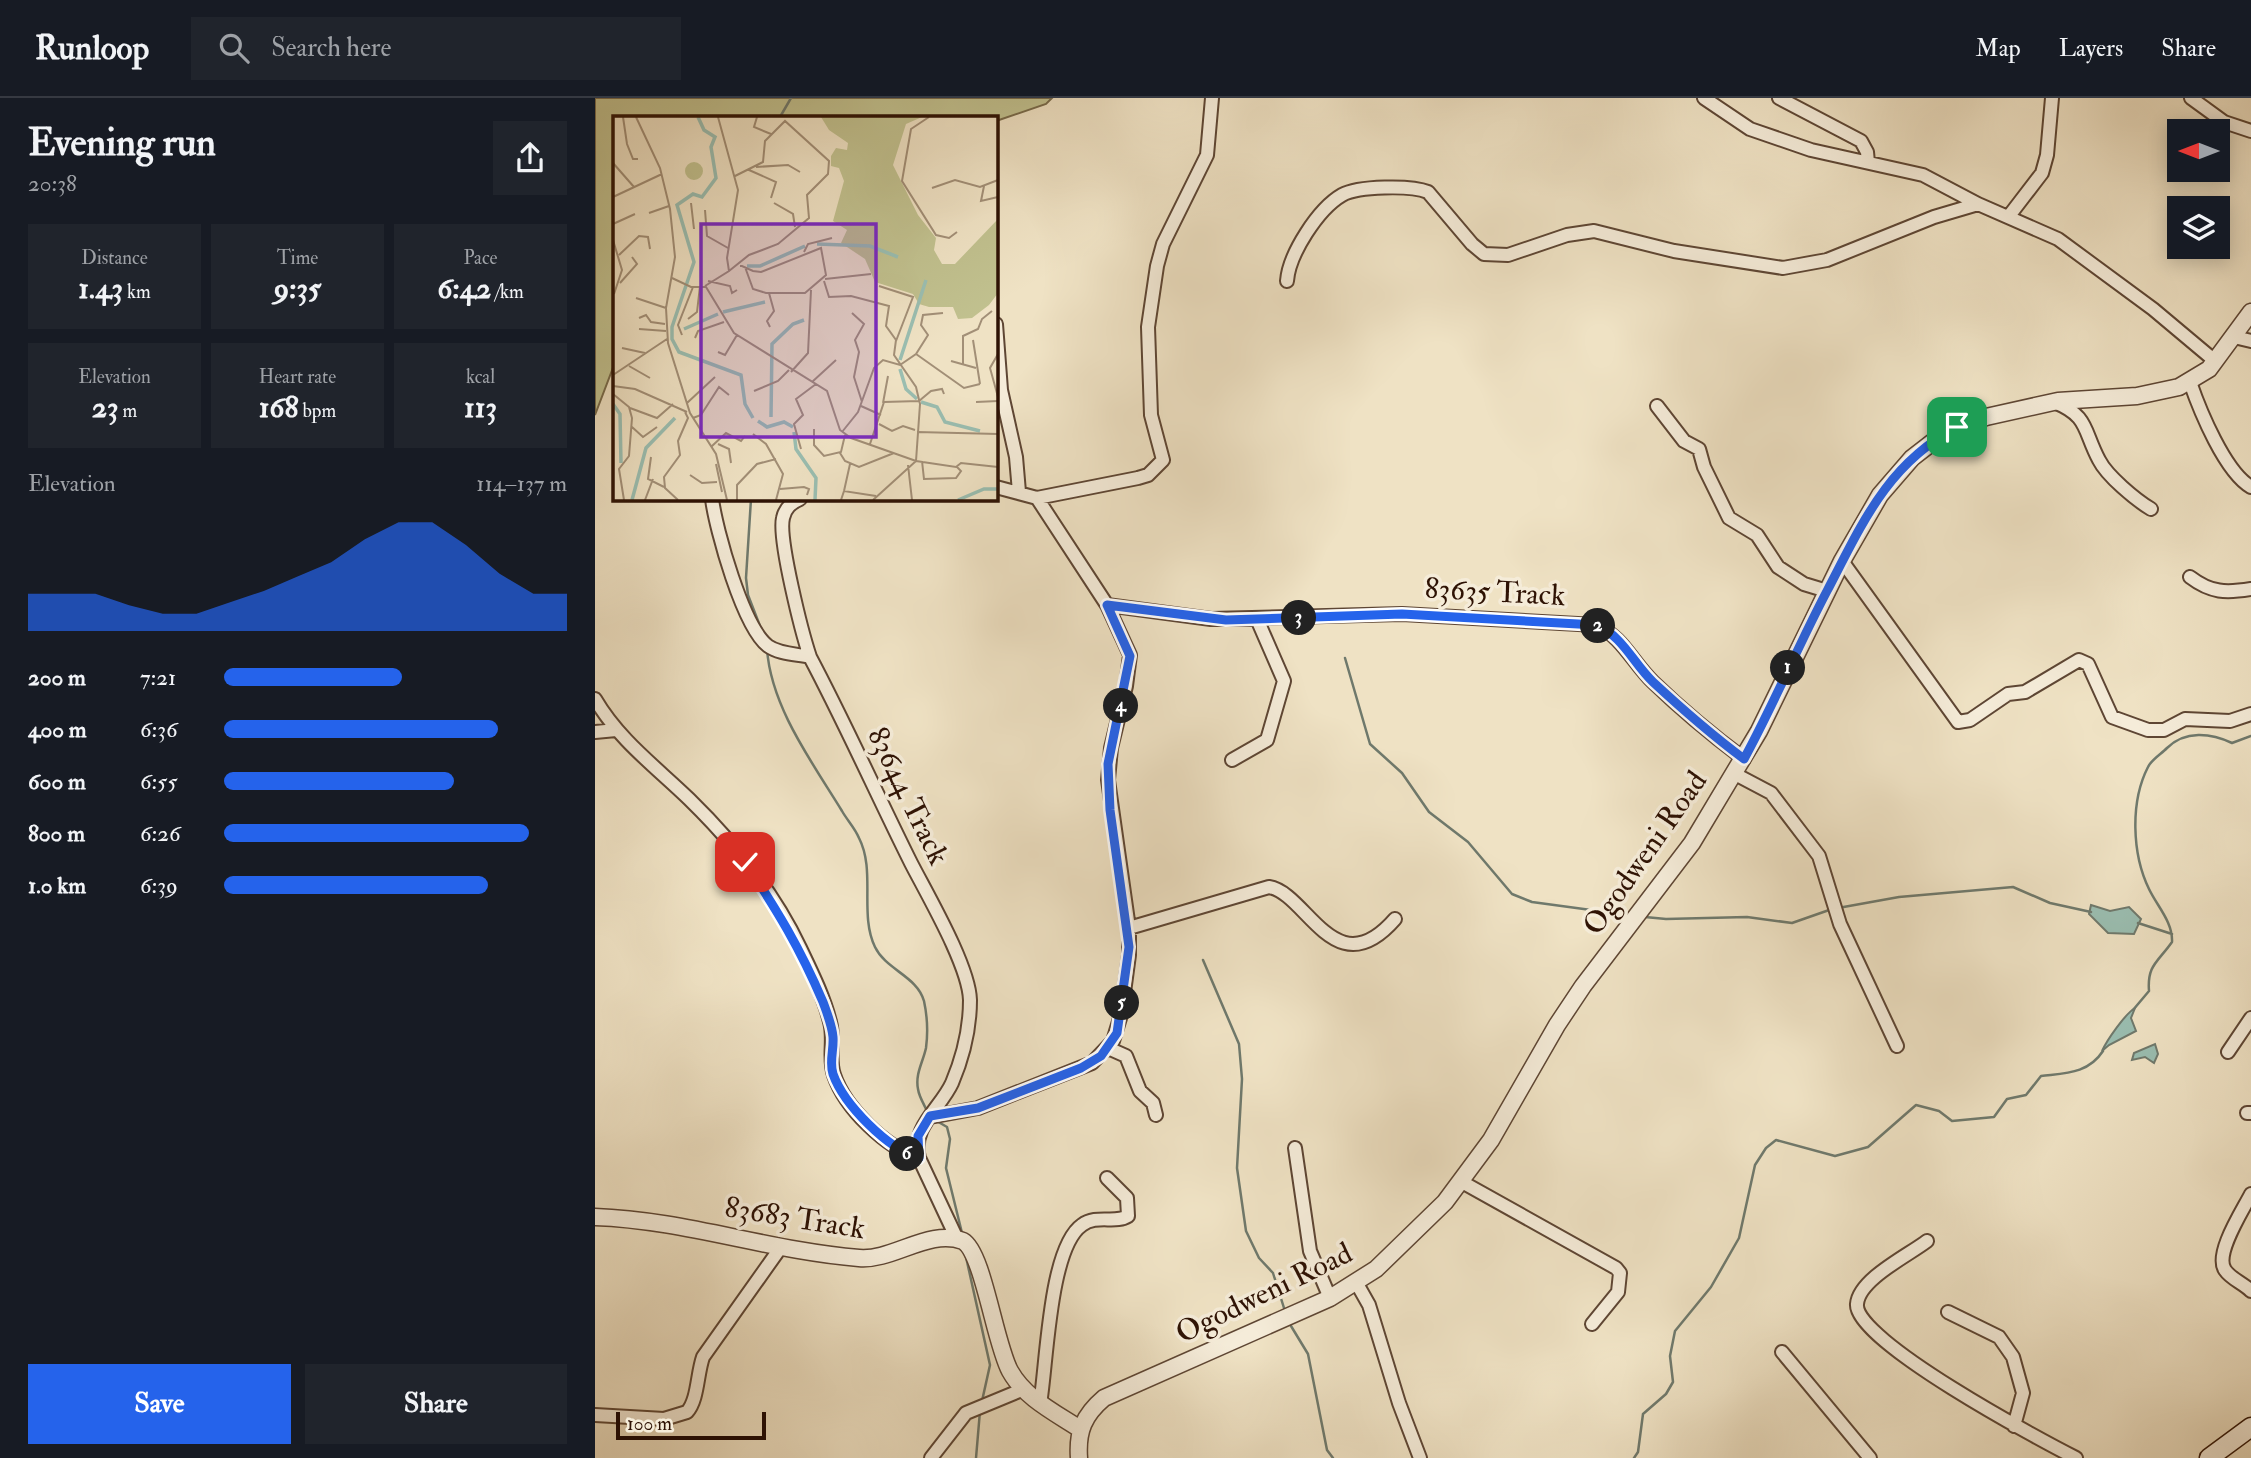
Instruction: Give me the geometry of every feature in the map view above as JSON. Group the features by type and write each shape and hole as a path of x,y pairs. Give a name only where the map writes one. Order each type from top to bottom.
{"main road":[{"path":"2209,1458 2251,1427"}],"street":[{"path":"997,487 1037,498 1148,475 1163,460 1151,415 1149,312 1163,244 1207,155 1212,98"},
{"path":"1705,98 1750,130 1811,150 1923,175 1977,204 2058,239 2153,309 2215,361"},
{"path":"1779,98 1861,141 1867,152 1867,162"},
{"path":"2008,216 2042,173 2047,155 2052,98"},
{"path":"2191,98 2224,122 2251,131"},
{"path":"1287,281 1292,254 1333,203 1348,193 1375,188 1428,192 1472,244 1484,254 1508,255 1567,234 1594,231 1674,251 1783,268 1827,260 1934,216 1977,204"},
{"name":"Ogodweni Road","path":"1080,1429 1092,1408 1104,1398 1330,1298 1356,1282 1389,1257 1462,1182 1491,1140 1557,1025 1692,843 1735,774 1842,561 1895,474 1928,444 1957,427 1978,419 2053,402 2149,395 2190,382 2215,361 2251,312"},
{"path":"997,337 1001,390 1016,457 1019,492"},
{"path":"2234,337 2251,341"},
{"path":"2190,382 2201,412 2234,472 2251,487"},
{"path":"2053,402 2073,410 2085,423 2100,463 2129,493 2151,509"},
{"path":"1657,406 1684,441 1699,449 1704,467 1727,516 1757,534 1778,567 1804,584 1827,591"},
{"path":"930,1116 967,1111 1039,1086 1092,1063 1108,1048 1117,1033 1121,1015 1129,955 1129,928 1108,780 1111,748 1126,686 1130,656 1107,605 1037,498"},
{"path":"712,500 727,561 752,625 766,645 810,657"},
{"name":"83644 Track","path":"799,500 786,509 782,526 798,615 810,657 939,919 969,990 969,1019 962,1056 951,1086 918,1136 919,1158"},
{"path":"1842,561 1958,722 1970,720 2008,694 2025,692 2079,660 2088,664 2112,717 2135,728 2164,730 2185,719 2230,721 2251,714"},
{"path":"2190,577 2206,590 2228,593 2251,589"},
{"name":"83635 Track","path":"1107,605 1211,619 1402,614 1596,625 1614,635 1651,680 1690,716 1744,759"},
{"path":"1232,760 1267,740 1283,689 1282,672 1257,619"},
{"path":"595,699 616,730 691,801 745,862 792,933 830,1022 831,1064 838,1083 872,1127 902,1151 919,1158 957,1239 968,1244 975,1255 1004,1358 1024,1389 1041,1404 1080,1429 1079,1458"},
{"path":"595,732 616,730"},
{"path":"1735,774 1771,793 1819,856 1840,924 1897,1046"},
{"path":"1129,928 1269,887 1280,890 1321,931 1348,942 1368,939 1385,930 1395,919"},
{"path":"2228,1052 2251,1018"},
{"path":"1108,1048 1126,1056 1140,1091 1153,1103 1156,1115"},
{"path":"1295,1148 1310,1251 1330,1298"},
{"path":"1041,1404 1051,1301 1073,1234 1088,1221 1128,1216 1127,1198 1107,1178"},
{"path":"1462,1182 1616,1268 1620,1273 1618,1292 1592,1324"},
{"path":"2251,1194 2224,1248 2221,1262 2227,1273 2251,1290"},
{"name":"83683 Track","path":"595,1217 638,1219 781,1247 877,1258 916,1245 957,1239"},
{"path":"1927,1241 1880,1273 1861,1293 1858,1311 1887,1342 2014,1426 2076,1458"},
{"path":"595,1415 664,1419 687,1412 694,1401 697,1374 703,1357 781,1247"},
{"path":"1356,1282 1369,1305 1399,1403 1420,1458"},
{"path":"1948,1312 1999,1337 2013,1357 2023,1393 2014,1426"},
{"path":"1782,1352 1871,1458"},
{"path":"931,1458 966,1413 1024,1389"}],"green space":[{"path":"595,98 1052,98 1046,104 997,121 997,116 613,116 613,368 595,415"}],"water":[{"path":"2091,905 2110,911 2129,907 2141,919 2134,934 2108,933 2089,914"},
{"path":"2135,1008 2131,1018 2136,1031 2102,1051 2126,1016"},
{"path":"2155,1044 2158,1054 2154,1063 2145,1057 2132,1060 2134,1053"}],"waterway":[{"path":"781,116 791,98"},
{"path":"751,500 746,578 748,595 760,626"},
{"path":"767,649 770,671 785,713 806,754 855,831 864,851 868,921 875,947 886,962 915,985 924,1001 927,1042 917,1084 928,1113"},
{"path":"1345,658 1370,744 1402,773 1429,812 1468,842 1512,894 1532,902 1628,915"},
{"path":"2133,1010 2149,991 2152,969 2172,942 2167,921 2143,875 2136,844 2138,796 2148,767 2154,759 2182,738 2207,735 2232,743 2251,736"},
{"path":"1838,908 1899,897 2013,887 2050,903 2091,912"},
{"path":"1645,917 1747,917 1792,923 1832,909"},
{"path":"2138,923 2172,934"},
{"path":"1203,960 1239,1044 1242,1079 1237,1168 1246,1231 1259,1258 1273,1273 1284,1308"},
{"path":"1634,1458 1638,1452 1643,1414 1666,1394 1673,1382 1670,1356 1675,1331 1711,1287 1739,1238 1755,1165 1766,1148 1776,1140 1835,1156 1868,1147 1916,1105 1939,1111 1952,1121 1994,1117 2007,1099 2026,1095 2041,1076 2083,1068 2097,1059 2103,1051"},
{"path":"935,1120 947,1127 950,1139 946,1168 962,1233"},
{"path":"966,1257 990,1365 982,1401"},
{"path":"1291,1326 1308,1354 1327,1450 1333,1458"},
{"path":"976,1458 980,1411"}],"route":[{"path":"745,862 801,950 830,1022 833,1037 831,1064 838,1083 850,1102 872,1127 902,1151 919,1158 918,1136 930,1116 978,1108 1081,1068 1101,1056 1114,1041 1117,1033 1128,963 1129,928 1110,810 1108,764 1129,672 1130,656 1107,605 1226,620 1402,614 1508,622 1581,622 1596,625 1614,635 1651,680 1697,723 1744,759 1814,614 1868,515 1895,474 1928,444 1957,427"}]}
